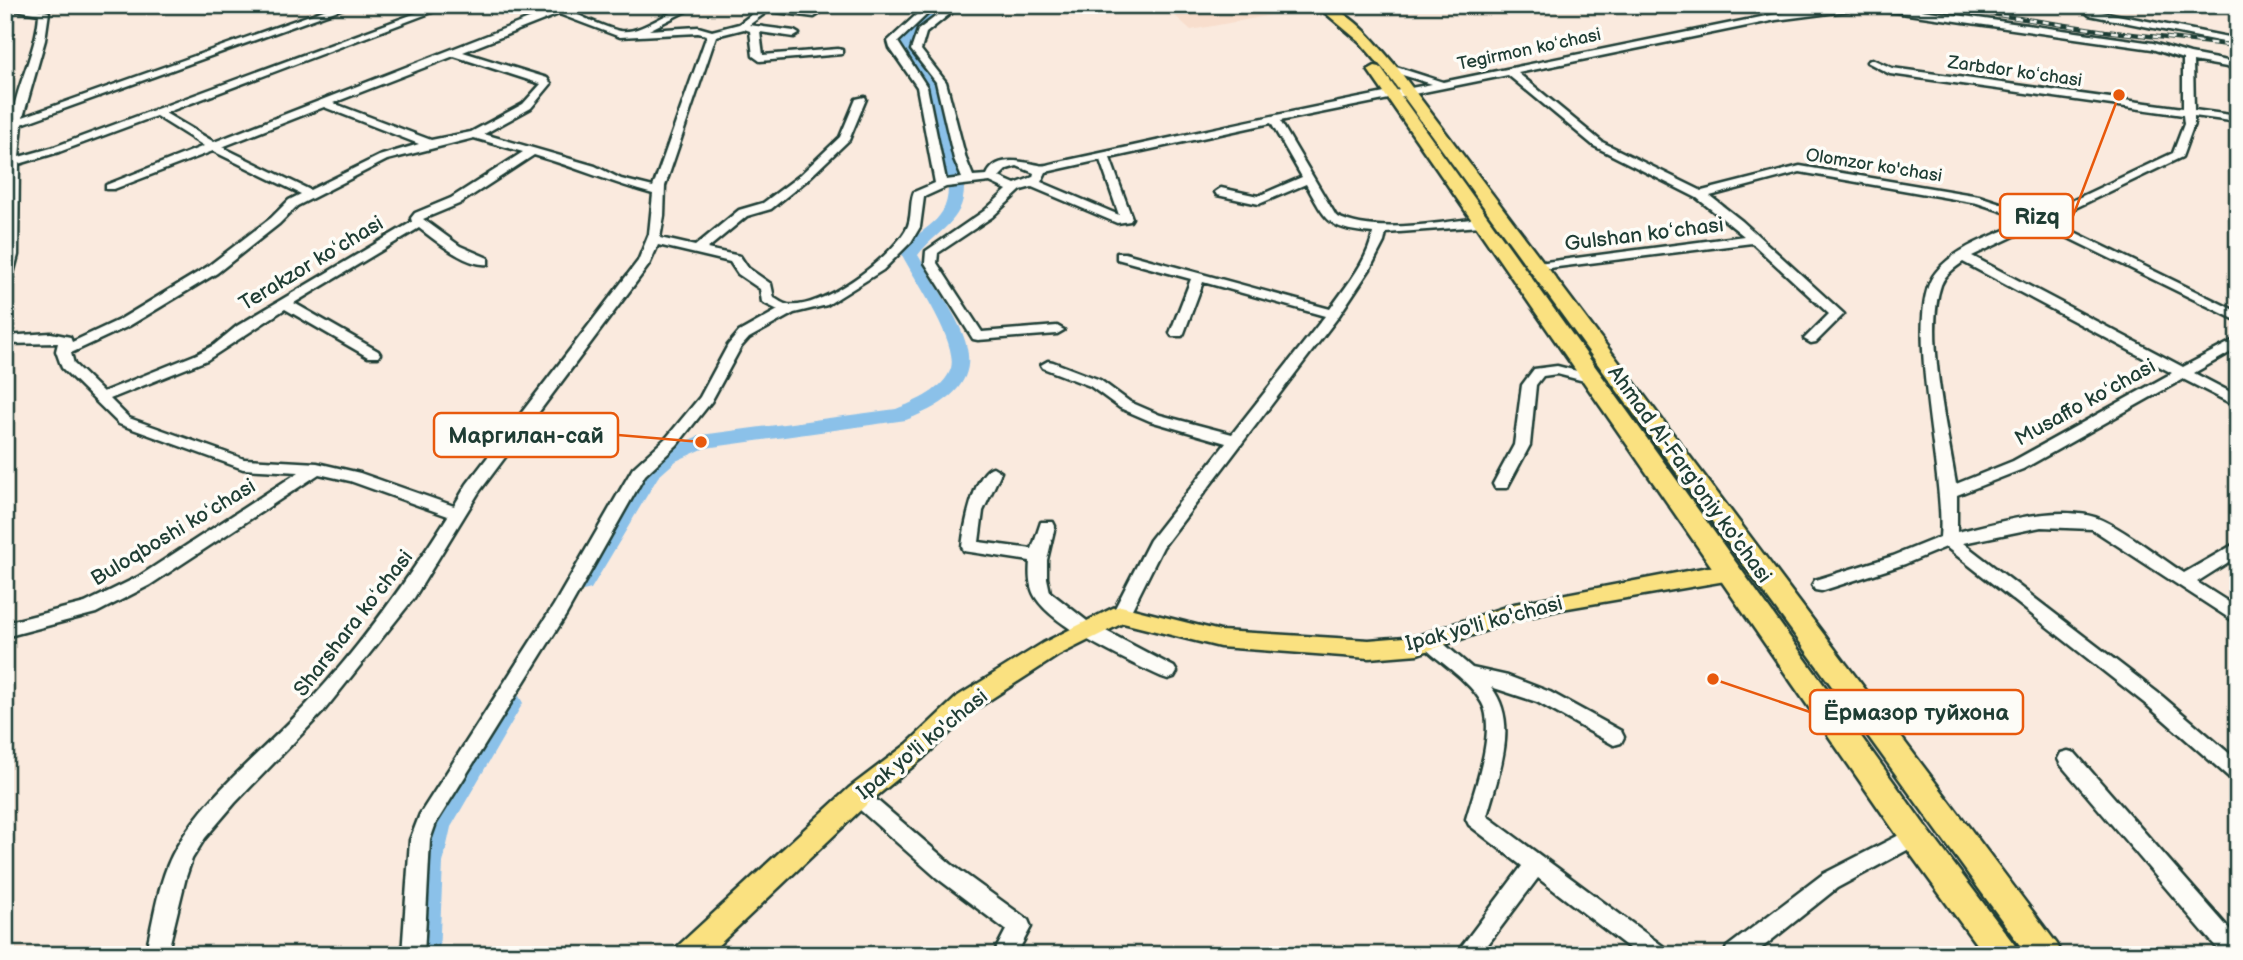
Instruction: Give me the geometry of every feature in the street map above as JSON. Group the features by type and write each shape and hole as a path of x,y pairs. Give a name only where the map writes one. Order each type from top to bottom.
{"highway":[{"name":"Ahmad Al-Farg'oniy ko'chasi","path":"1308,5 1351,40 1407,98 1538,267 2046,955"},
{"name":"Ahmad Al-Farg'oniy ko'chasi","path":"1323,5 1365,39 1390,68 1481,222 1914,836 2003,955"},
{"path":"1730,574 1758,567"}],"main road":[{"name":"Ipak yo'li ko'chasi","path":"688,955 858,796 915,751 966,703 1051,649 1121,614 1220,639 1369,649 1430,642 1514,612 1562,601 1708,575 1730,574"}],"street":[{"path":"5,5 47,9 16,123 8,214 13,264 5,278"},
{"path":"16,123 348,5"},
{"path":"11,159 156,113 447,5"},
{"path":"545,5 620,34 698,30 712,34 749,28 793,34"},
{"path":"110,187 574,5"},
{"path":"633,34 694,5"},
{"path":"933,5 893,41 922,87 942,185"},
{"path":"957,5 921,32 916,50 941,82 960,159 969,181"},
{"path":"749,28 769,7 814,13"},
{"name":"Tegirmon koʻchasi","path":"1038,170 1103,154 1407,98 1448,84 1743,23 1853,7 1894,9 2153,46 2188,57 2238,66"},
{"path":"2092,13 2238,42"},
{"path":"749,28 760,58 838,52"},
{"name":"Sharshara koʻchasi","path":"156,955 175,877 183,855 198,832 228,797 316,707 408,593 457,513 515,431 627,288 656,240 661,201 659,192 675,136 695,88 712,34"},
{"path":"63,351 124,323 212,270 275,221 293,203 309,194 383,158 474,135 527,106 546,82 452,52"},
{"path":"1948,540 1950,492 1934,399 1930,335 1931,307 1940,275 1964,257 2178,155 2184,145 2190,114 2188,57"},
{"name":"Zarbdor koʻchasi","path":"1872,62 1890,71 2238,119"},
{"path":"1390,68 1425,80 1448,84"},
{"path":"1510,72 1598,144 1701,195 1754,239 1837,314 1811,339"},
{"path":"1407,98 1448,84"},
{"path":"699,249 743,213 767,206 803,178 845,138 861,99"},
{"path":"5,105 20,101"},
{"path":"323,103 430,144"},
{"path":"156,113 309,194"},
{"path":"1275,121 1335,222 1360,229 1380,230 1481,222"},
{"path":"474,135 591,167 617,181 659,192"},
{"name":"Terakzor koʻchasi","path":"100,398 219,348 242,329 419,223 419,215 455,201 533,151"},
{"path":"1033,183 1121,220 1126,218 1103,154"},
{"path":"413,955 420,840 427,820 560,610 639,472 672,441 692,417 706,398 735,345 744,335 789,310 800,309 845,290 881,267 914,227 918,195 931,187 993,178 1002,185 1017,187 1033,183 1040,177 1038,170 1027,164 1007,164 995,170 993,178"},
{"name":"Olomzor ko'chasi","path":"1701,195 1800,169 1979,200 2041,220 2238,317"},
{"path":"1222,192 1251,201 1259,200 1308,179"},
{"path":"1017,187 988,214 932,251 931,263 978,336 1057,330"},
{"path":"419,223 456,249 483,261"},
{"path":"1121,614 1156,544 1333,314 1364,269 1378,242 1380,230"},
{"name":"Gulshan koʻchasi","path":"1538,267 1754,239"},
{"path":"656,240 735,258 743,271 766,287 767,299 789,310"},
{"path":"1121,256 1333,314"},
{"path":"1964,257 2238,402"},
{"path":"1177,333 1198,277"},
{"path":"286,304 373,354"},
{"path":"5,340 65,340 63,351 67,365 124,421 243,464 317,468 354,477 457,513"},
{"name":"Musaffo koʻchasi","path":"1950,492 2018,465 2238,342"},
{"path":"1048,365 1095,383 1125,405 1145,414 1234,440"},
{"path":"1501,484 1522,445 1529,385 1539,372 1557,370 1592,379"},
{"name":"Buloqboshi koʻchasi","path":"5,630 90,608 144,581 317,468"},
{"path":"993,472 975,511 970,547 1038,556"},
{"path":"1821,585 1899,560 1948,540 2016,525 2073,518 2096,524 2238,617"},
{"path":"1046,526 1038,556 1038,576 1044,597 1070,618 1143,661 1168,672"},
{"path":"1948,540 2155,701 2238,773"},
{"path":"2184,582 2238,548"},
{"path":"1430,642 1491,699 1496,717 1494,747 1476,819 1656,955"},
{"path":"1465,674 1504,681 1532,690 1614,737"},
{"path":"2068,759 2237,955"},
{"path":"858,796 944,872 1020,927 1004,955"},
{"path":"1735,955 1830,881 1914,836"},
{"path":"1466,955 1536,865"}],"shaded area":[{"path":"1163,5 1285,5 1293,11 1191,30"}],"waterway":[{"path":"583,583 650,472 669,456 701,442 899,415 921,407 946,389 960,370 961,354 956,338 910,255 912,250 943,224 956,198 956,188 930,81 904,47 911,33 945,5"},
{"path":"424,955 429,863 438,824 510,703"}],"railway":[{"path":"1931,5 2105,31 2238,46"}],"place":[{"name":"Rizq","path":"2119,95"},
{"name":"Маргилан-сай","path":"701,442"},
{"name":"Ёрмазор туйхона","path":"1713,679"}]}
